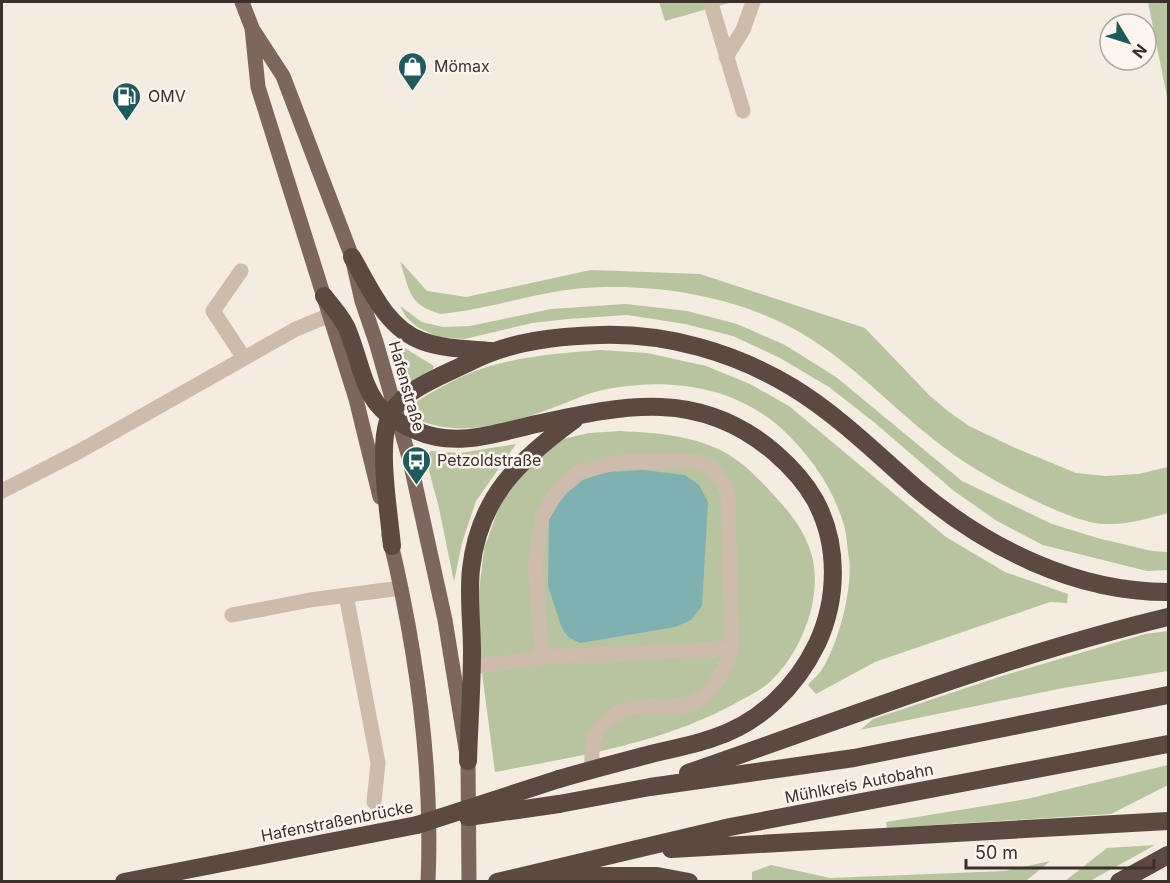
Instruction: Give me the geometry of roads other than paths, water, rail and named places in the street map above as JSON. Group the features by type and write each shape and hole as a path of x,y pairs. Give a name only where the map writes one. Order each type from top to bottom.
{"highway":[{"path":"352,257 384,311 404,331 422,341 440,346 491,351"},
{"path":"324,296 347,328 372,399 426,435 467,439 615,408 648,406 680,408 708,414 730,423 766,446 799,477 814,497 830,536 833,558 830,601 825,624 807,662 794,681 760,713 716,737 559,778 417,825"},
{"path":"392,546 384,457 386,429 410,393 491,351 553,338 611,334 678,341 750,365 791,387 828,412 919,490 985,539 1026,560 1076,578 1143,592 1168,592"},
{"path":"468,761 472,667 471,570 476,542 499,489 522,460 578,417"},
{"path":"650,787 1013,660 1115,629 1168,616"},
{"name":"Mühlkreis Autobahn","path":"559,804 650,787 854,758 1168,694"},
{"name":"Mühlkreis Autobahn","path":"558,872 627,852 730,827 1168,744"},
{"name":"Hafenstraßenbrücke","path":"123,882 417,825 559,804"},
{"path":"627,852 1168,821"},
{"path":"1119,882 1168,855"},
{"path":"497,882 558,872 657,876 689,882"}],"main road":[{"name":"Hafenstraße","path":"242,2 252,28 283,75 352,257 362,301 410,461 436,574 468,761 470,882"},
{"name":"Hafenstraße","path":"252,28 258,87 356,399 401,588 416,676 423,745 429,858 428,882"}],"street":[{"path":"726,57 743,30 753,2"},
{"path":"712,7 743,111"},
{"path":"241,271 213,311 244,358"},
{"path":"2,491 80,451 296,329 330,315"},
{"path":"542,657 535,565 542,517 558,490 578,472 623,461 695,460 710,467 723,482 728,495 732,649 723,673 701,699 684,705 633,706 617,712 596,732 592,739 592,770"},
{"path":"232,615 304,601 401,588"},
{"path":"1143,592 1168,600"},
{"path":"346,595 378,763 374,802"},
{"path":"472,667 542,657 732,649"}],"water":[{"path":"643,470 685,475 699,485 708,502 702,606 691,620 675,627 580,643 568,637 561,626 548,586 549,516 567,493 583,480 606,472"}],"place":[{"name":"Mömax","path":"413,92"},
{"name":"OMV","path":"127,122"},
{"name":"Petzoldstraße","path":"416,486"}]}
